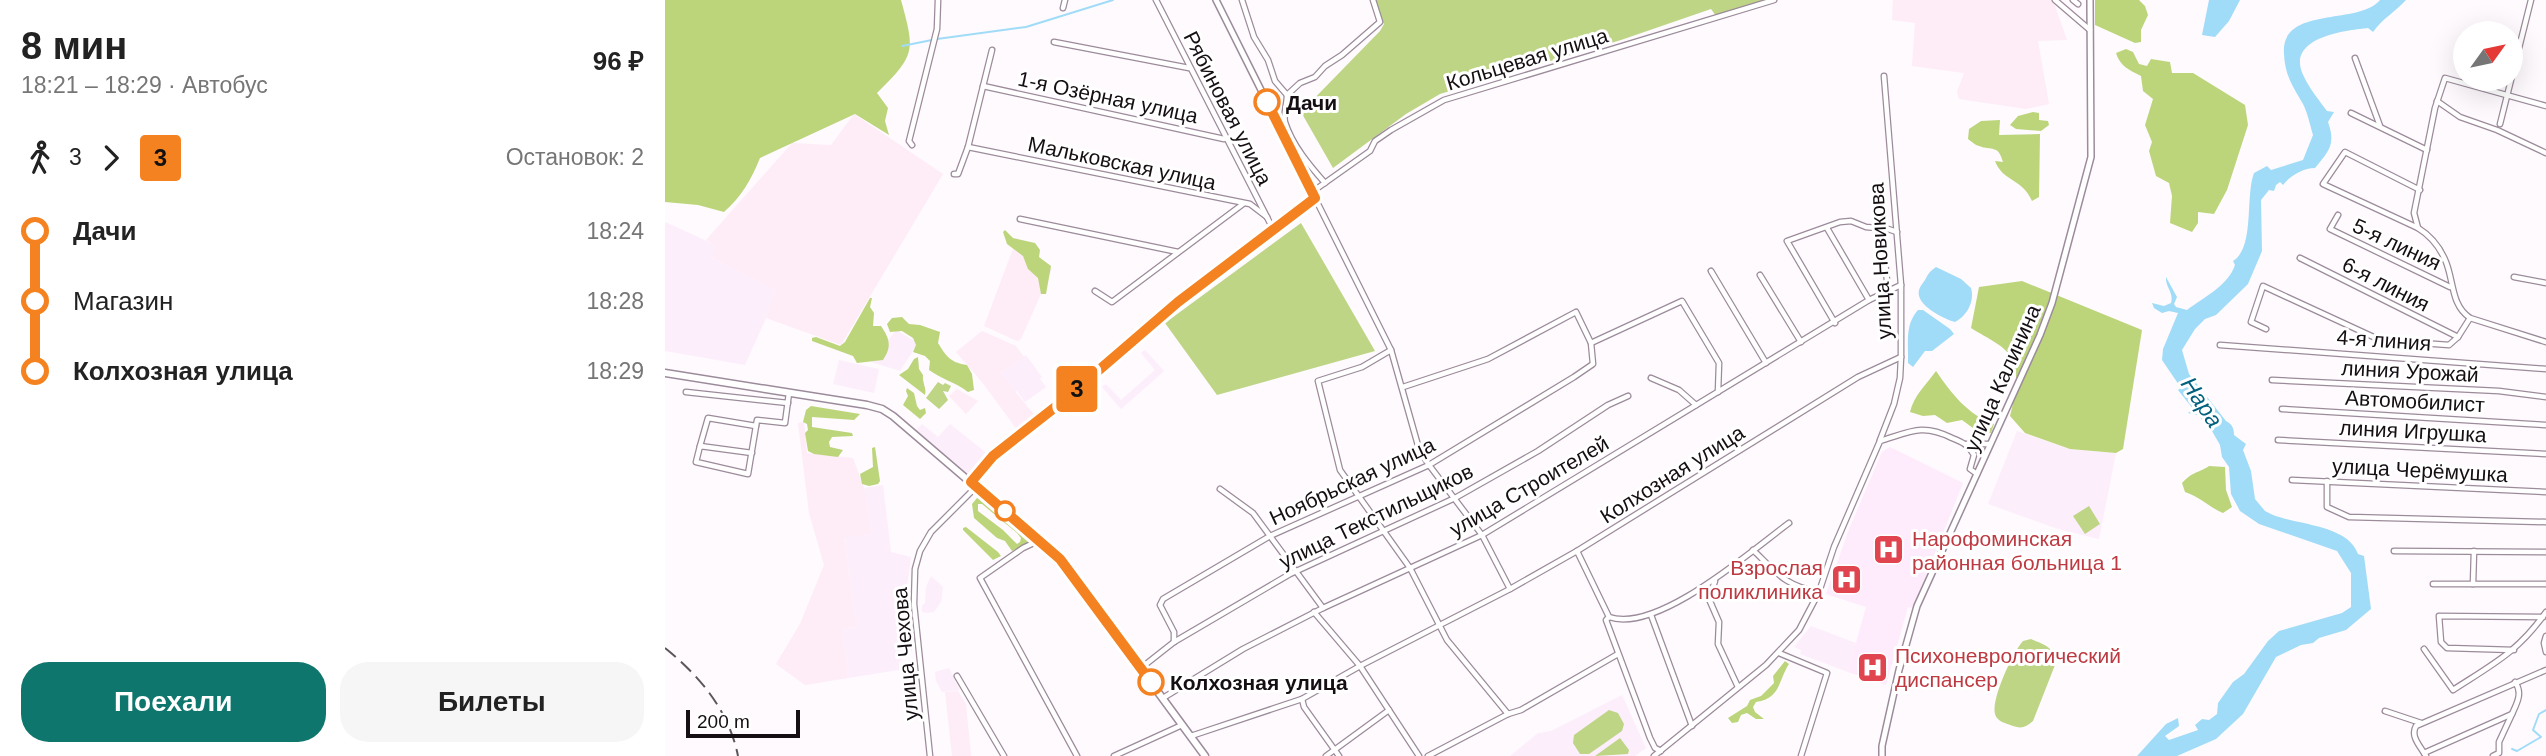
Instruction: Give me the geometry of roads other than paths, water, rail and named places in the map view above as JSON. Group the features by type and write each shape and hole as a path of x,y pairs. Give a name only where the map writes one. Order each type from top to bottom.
{"main road":[{"path":"665,373 867,405 885,411 1040,540 1074,576 1205,756"}],"street":[{"path":"912,145 909,141 937,29 938,0"},
{"path":"1063,8 1065,0"},
{"name":"Рябиновая улица","path":"1156,0 1273,229"},
{"path":"1216,0 1391,350 1419,449 1482,535 1510,589"},
{"path":"1242,0 1254,37 1268,60 1275,81 1287,95"},
{"path":"1325,183 1295,143 1284,120 1287,95 1300,83 1315,77 1380,22 1373,0"},
{"name":"Кольцевая улица","path":"974,485 993,456 1063,401 1178,302 1273,229 1325,183 1370,151 1375,141 1391,130 1444,100 1774,0"},
{"path":"2055,0 2090,30"},
{"path":"2073,0 2078,4 2078,0"},
{"name":"улица Калинина","path":"1882,756 1899,670 1917,606 2048,314 2087,177 2092,144 2089,0"},
{"path":"2500,124 2531,0"},
{"path":"1054,42 1190,68"},
{"path":"954,174 958,173 968,147 992,50"},
{"path":"2355,58 2380,127"},
{"name":"улица Новикова","path":"1654,756 1779,653 1799,630 1819,592 1834,547 1894,404 1900,378 1901,285 1884,76"},
{"path":"2418,228 2414,213 2437,101 2445,78 2546,106"},
{"name":"1-я Озёрная улица","path":"983,86 1225,139"},
{"path":"2437,101 2460,117 2497,130 2546,153"},
{"path":"2351,113 2427,150"},
{"name":"Мальковская улица","path":"968,147 1250,204 1267,217"},
{"path":"2420,190 2345,152 2323,184 2418,228 2431,237 2446,263 2451,287 2459,306 2470,318 2546,342"},
{"path":"1095,291 1112,302 1243,204"},
{"name":"5-я линия","path":"2338,215 2330,229 2451,287"},
{"path":"1020,219 1179,253"},
{"path":"1835,323 1787,241 1840,222 1851,221 1897,232"},
{"path":"1827,228 1869,300"},
{"path":"1884,252 1888,290"},
{"name":"6-я линия","path":"2300,258 2458,337"},
{"path":"1711,271 1766,363"},
{"path":"1760,275 1801,342"},
{"path":"2514,277 2545,281"},
{"name":"улица Строителей","path":"1163,698 1233,654 1314,612 1482,535 1869,300 1901,285"},
{"path":"2266,329 2251,322 2263,286 2380,340 2449,345 2458,337 2470,318"},
{"path":"1403,387 1488,359 1576,312 1591,343 1682,301 1719,363 1717,393"},
{"name":"Ноябрьская улица","path":"1174,642 1174,632 1160,605 1163,599 1270,536 1429,465 1593,364 1591,343"},
{"name":"4-я линия","path":"2220,345 2546,369"},
{"path":"1391,350 1362,367 1318,381 1340,470 1410,568 1447,640 1508,714"},
{"name":"Колхозная улица","path":"1191,736 1302,699 1510,589 1577,551 1858,377 1901,357"},
{"path":"1651,378 1679,390 1696,405"},
{"name":"линия Урожай","path":"2273,380 2499,391 2546,397"},
{"path":"686,392 788,403"},
{"path":"756,426 708,418 696,462 748,474 753,453 757,420 785,423 789,392"},
{"name":"улица Текстильщиков","path":"1141,668 1174,642 1296,571 1455,498 1627,396"},
{"name":"Автомобилист","path":"2282,409 2546,425"},
{"path":"1880,441 1922,428 1941,432 1966,444 1974,455"},
{"name":"линия Игрушка","path":"2278,440 2546,454"},
{"path":"1977,474 1970,469 1980,443"},
{"path":"1966,444 1990,444"},
{"path":"700,446 753,453"},
{"name":"улица Черёмушка","path":"2291,480 2546,492"},
{"path":"2327,481 2327,507 2349,517 2546,522"},
{"name":"улица Чехова","path":"930,756 914,604 915,569 927,537 974,485"},
{"path":"1220,489 1253,513 1323,608"},
{"path":"1577,551 1609,617 1616,620 1651,615 1715,580 1789,523"},
{"path":"1040,540 1023,548 980,578 1077,756"},
{"path":"1753,550 1788,583 1819,592"},
{"path":"2394,551 2546,552"},
{"path":"2473,584 2474,551"},
{"path":"1715,580 1709,599 1719,622 1718,644 1738,687"},
{"path":"2433,584 2546,584"},
{"path":"1314,612 1360,666 1419,756"},
{"path":"2424,649 2453,690 2514,650 2530,635 2545,614"},
{"path":"2514,650 2447,648 2441,642 2439,616 2545,614"},
{"path":"1651,615 1692,726"},
{"path":"1609,617 1606,620 1650,738 1655,748 1661,751"},
{"path":"2546,636 2546,652"},
{"path":"1779,653 1827,673 1801,756"},
{"path":"1428,756 1508,714 1521,710 1618,654"},
{"path":"2512,714 2425,755 2413,731 2416,726 2546,670"},
{"path":"957,676 1004,756"},
{"path":"2493,756 2499,753 2499,742 2519,695 2515,682"},
{"path":"1302,699 1304,707 1339,756"},
{"path":"1327,756 1389,710"},
{"path":"2385,711 2422,724"},
{"path":"1114,756 1182,725"}],"water":[{"path":"2209,0 2240,0 2229,21 2215,37 2202,35"},
{"name":"Нара","path":"2380,0 2406,0 2373,32 2368,28 2326,36 2307,46 2302,54 2300,63 2306,81 2327,111 2334,112 2328,122 2330,147 2315,168 2297,173 2283,185 2280,182 2274,191 2269,190 2261,200 2262,251 2248,284 2216,315 2205,319 2195,329 2182,350 2189,374 2231,425 2234,435 2246,444 2243,450 2251,471 2255,499 2265,511 2273,515 2321,527 2353,544 2358,554 2364,556 2371,609 2346,630 2319,638 2313,643 2301,645 2276,657 2243,714 2216,739 2177,756 2137,756 2166,724 2178,718 2179,726 2165,736 2169,740 2198,730 2195,725 2202,719 2209,720 2217,714 2218,703 2233,682 2244,674 2268,641 2279,631 2342,613 2351,607 2351,573 2337,551 2259,524 2240,511 2231,494 2229,467 2222,457 2220,445 2198,415 2188,413 2193,409 2178,390 2181,388 2162,360 2163,349 2178,313 2162,313 2154,308 2152,303 2164,306 2171,303 2166,277 2177,297 2174,304 2187,310 2221,285 2232,272 2235,265 2233,261 2244,245 2254,173 2267,166 2271,170 2303,160 2313,135 2305,108 2286,69 2286,39 2294,29 2307,22 2356,13 2370,8"},
{"path":"1936,267 1961,279 1971,288 1969,308 1955,322 1931,310 1919,296 1921,286"},
{"path":"1918,310 1923,310 1954,334 1932,351 1925,351 1913,367 1908,363 1908,335"}],"waterway":[{"path":"937,39 1026,27 1113,0"},
{"path":"902,46 932,40"},
{"path":"2512,749 2517,751 2541,737 2533,730 2539,714 2546,710"}],"railway":[{"path":"665,648 690,670 720,709 728,724 738,756"}],"place":[{"name":"Дачи","path":"1267,102"},
{"name":"Нарофоминская районная больница 1","path":"1889,550"},
{"name":"Взрослая поликлиника","path":"1846,579"},
{"name":"Психоневрологический диспансер","path":"1872,667"},
{"name":"Колхозная улица","path":"1151,682"}]}
